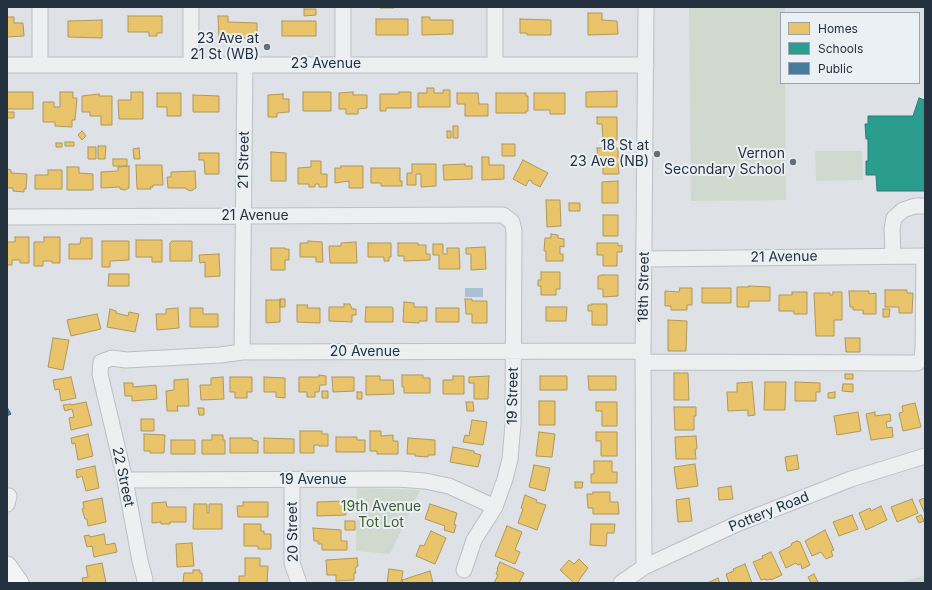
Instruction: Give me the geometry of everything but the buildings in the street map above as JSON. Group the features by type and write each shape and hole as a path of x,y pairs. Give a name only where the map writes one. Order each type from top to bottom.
{"main road":[{"path":"7,566 19,583"}],"street":[{"path":"40,7 40,65"},
{"path":"191,7 191,64"},
{"path":"343,7 343,64"},
{"path":"495,7 495,64"},
{"name":"18th Street","path":"644,566 643,357 646,7"},
{"name":"23 Avenue","path":"7,64 646,65"},
{"name":"21 Street","path":"242,352 245,64"},
{"path":"893,256 892,229 894,218 903,210 915,206 925,206"},
{"name":"21 Avenue","path":"7,217 503,216"},
{"name":"19 Street","path":"464,570 474,540 495,507 510,459 512,439 514,352 514,231 512,222 503,216"},
{"name":"21 Avenue","path":"644,259 924,256"},
{"name":"20 Avenue","path":"100,374 101,362 112,358 126,360 213,356 242,352 514,352 643,357 917,363 922,358 923,349 924,256"},
{"name":"22 Street","path":"100,374 125,480 145,580"},
{"name":"Pottery Road","path":"620,583 644,566 739,523 851,479 925,456"},
{"name":"19 Avenue","path":"125,480 425,480 449,486 495,507"},
{"name":"20 Street","path":"292,480 292,563 299,583"},
{"path":"7,498 9,496 7,504"}],"green space":[{"path":"689,7 785,7 785,12 780,12 780,84 785,84 786,200 691,201"},
{"path":"815,151 862,151 863,180 816,181"},
{"name":"19th Avenue Tot Lot","path":"357,488 420,490 390,554 356,551"},
{"path":"925,575 925,583 900,583 902,582"}],"water":[{"path":"465,288 483,288 483,297 465,297"}],"place":[{"name":"23 Ave at 21 St (WB)","path":"267,47"},
{"name":"18 St at 23 Ave (NB)","path":"657,154"},
{"name":"Vernon Secondary School","path":"793,162"}]}
